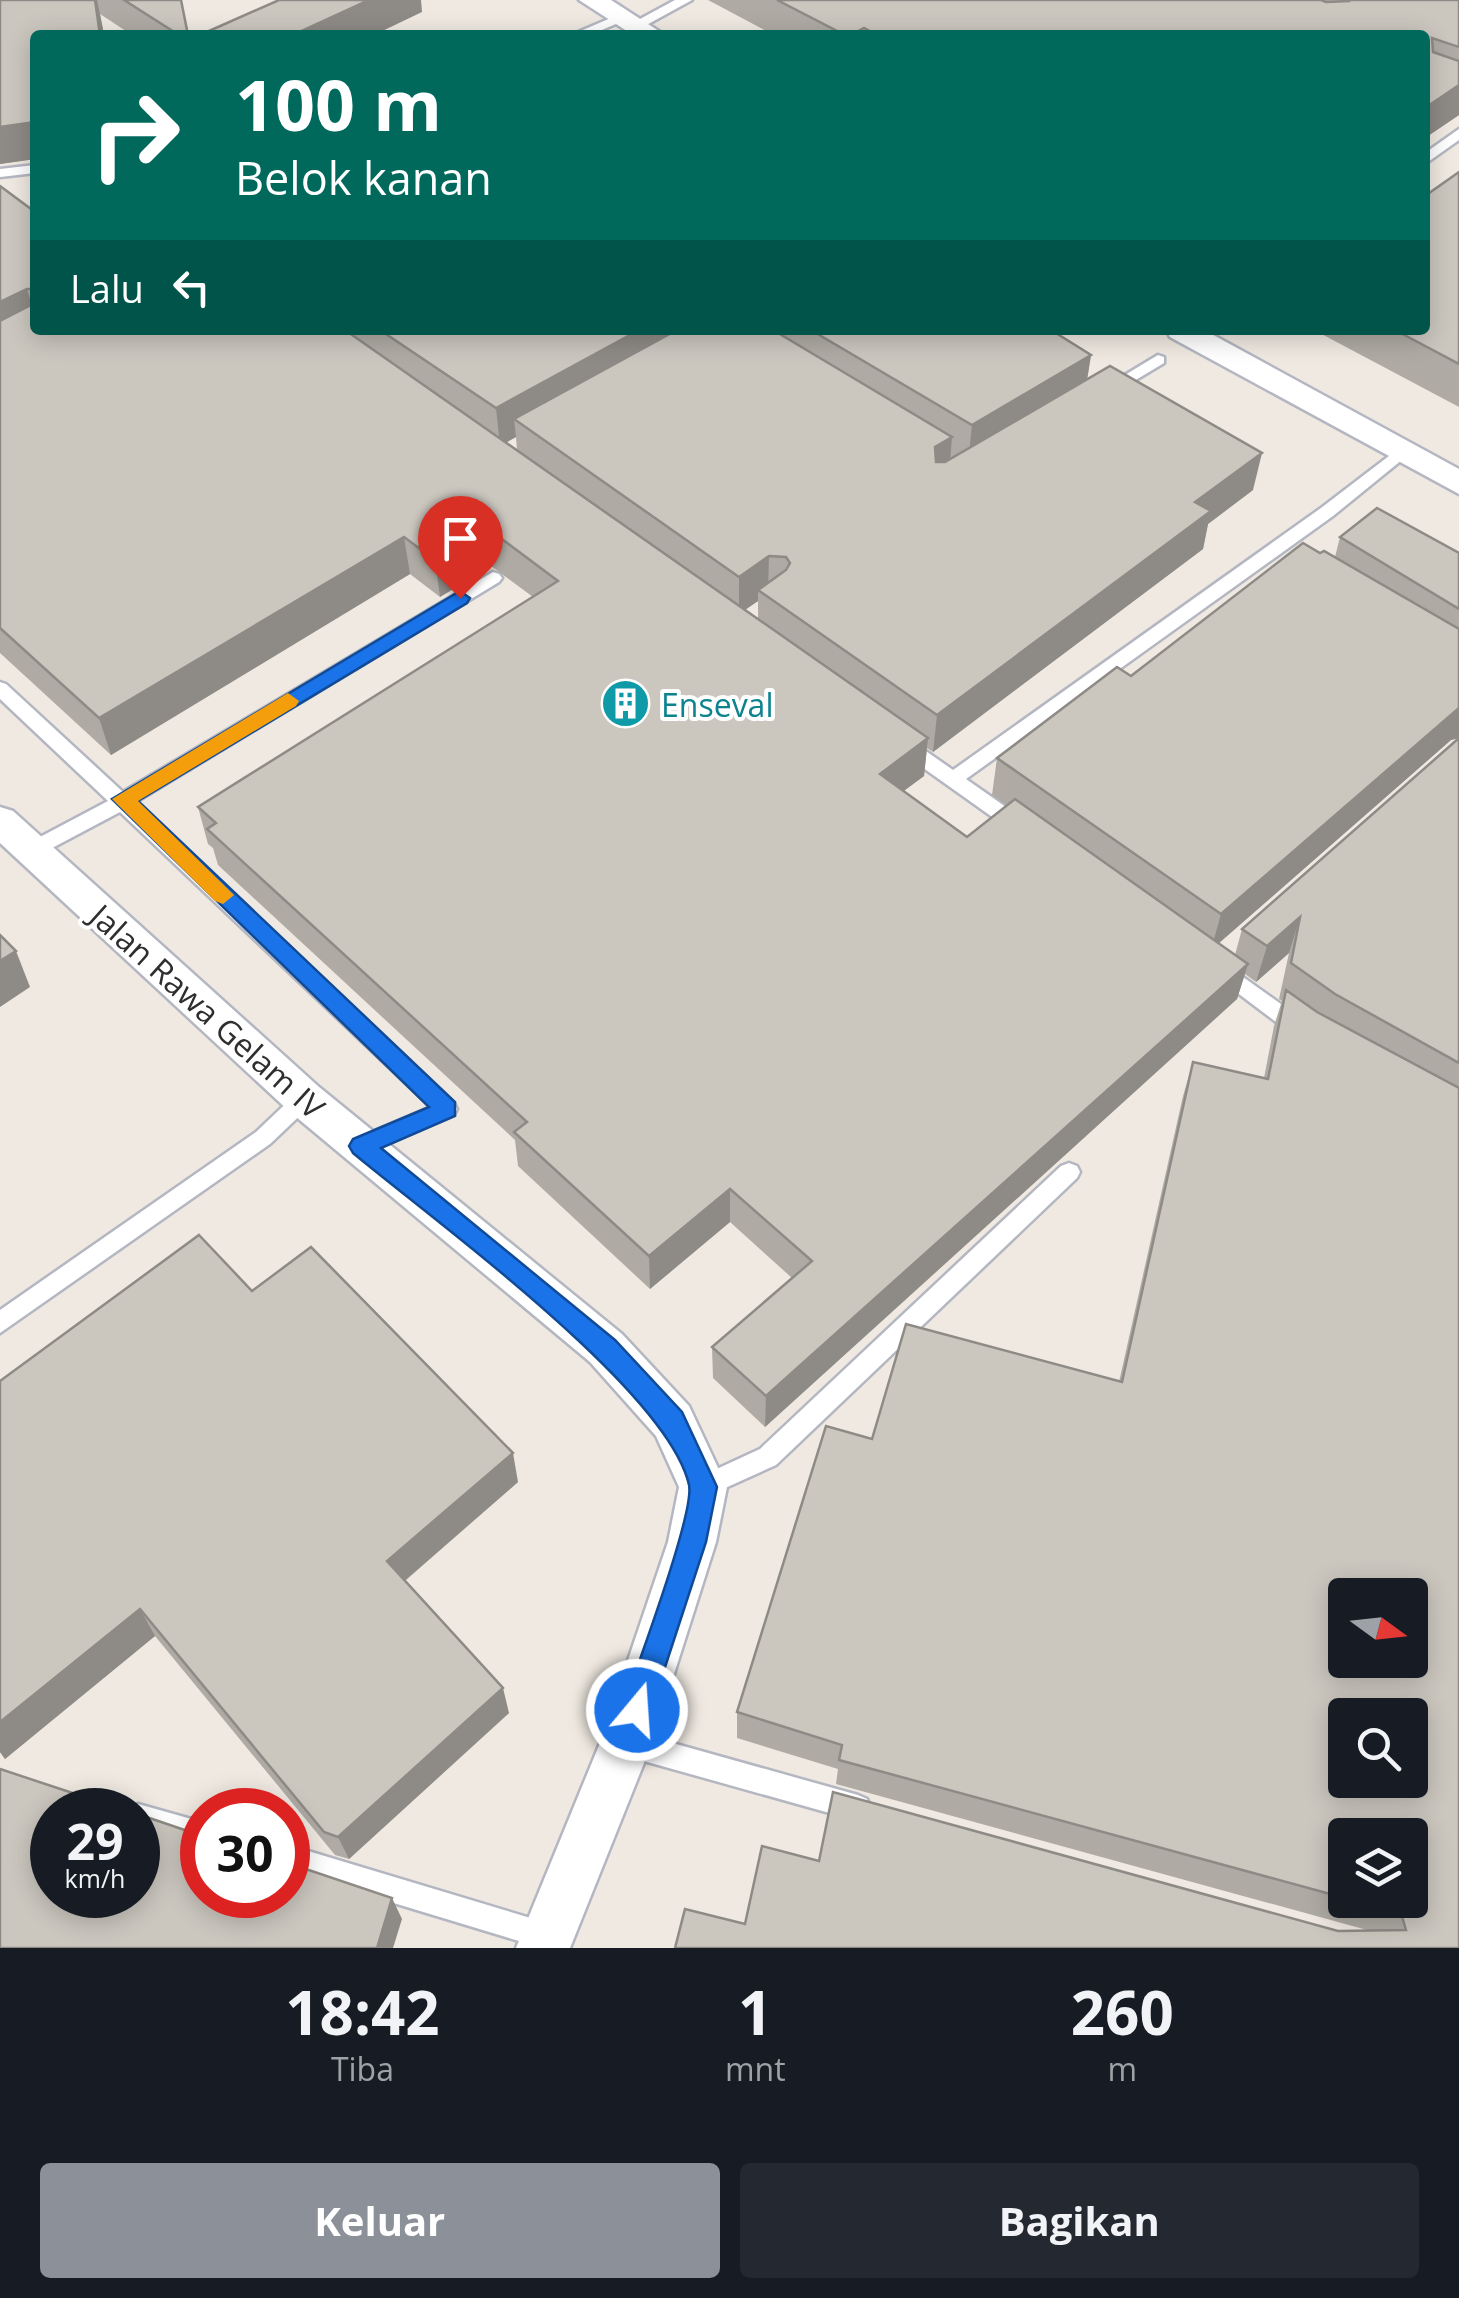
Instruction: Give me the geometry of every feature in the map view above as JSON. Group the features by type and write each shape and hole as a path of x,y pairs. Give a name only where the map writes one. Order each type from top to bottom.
{"street":[{"path":"592,0 637,26"},
{"path":"1198,335 1459,484"},
{"name":"Jalan Rawa Gelam IV","path":"15,836 304,1099 606,1348 672,1421 704,1487"},
{"path":"545,1942 626,1743 692,1542 704,1487"}],"lane":[{"path":"611,30 637,26 686,0"},
{"path":"1430,156 1459,134"},
{"path":"0,173 30,170"},
{"path":"1094,398 1158,360"},
{"path":"953,780 1335,517 1402,451"},
{"path":"15,836 123,799 494,578"},
{"path":"0,688 123,799 447,1109 361,1146"},
{"path":"892,736 1034,837"},
{"path":"1213,956 1313,1038"},
{"path":"0,1324 263,1138 304,1099"},
{"path":"704,1487 768,1457 1069,1172"},
{"path":"626,1743 882,1814"},
{"path":"310,1865 545,1942"}],"building":[{"path":"0,0 95,0 99,30 30,30 30,123 0,127"},
{"path":"124,0 181,0 187,30 171,30"},
{"path":"279,0 369,0 304,30 211,30"},
{"path":"777,0 1459,0 1459,47 1432,38 1433,52 1459,61 1459,85 1430,105 1430,30 835,30"},
{"path":"1459,172 1459,364 1404,335 1430,335 1430,192"},
{"path":"0,186 30,208 30,289 0,302"},
{"path":"30,306 30,335 352,335 928,738 880,774 967,837 1015,799 1248,964 766,1396 712,1347 812,1261 730,1189 649,1256 514,1132 527,1122 207,829 216,823 198,807 558,581 487,528 435,560 404,537 99,718 0,628 0,321"},
{"path":"387,335 630,335 496,408"},
{"path":"668,335 781,335 952,437 935,447 936,462 945,462 1110,366 1262,453 1195,502 1211,511 937,715 758,590 786,570 790,563 786,557 769,556 739,577 514,419"},
{"path":"819,335 1059,335 1091,355 972,425"},
{"path":"1377,508 1459,553 1459,609 1340,537"},
{"path":"1303,543 1320,553 1324,551 1459,629 1459,708 1221,914 997,758 1117,667 1131,676"},
{"path":"1459,738 1459,1063 1335,994 1291,963 1300,917 1267,946 1242,929"},
{"path":"0,935 16,951 0,961"},
{"path":"1286,990 1317,1012 1459,1088 1459,1948 675,1948 685,1909 745,1924 762,1846 819,1861 833,1792 1338,1931 1406,1930 1402,1918 1428,1918 1428,1818 1328,1818 1328,1893 839,1760 842,1745 737,1712 826,1426 872,1439 906,1324 1122,1382 1193,1062 1268,1079"},
{"path":"199,1235 252,1291 311,1247 513,1453 387,1561 503,1688 338,1837 324,1832 310,1815 310,1788 288,1788 140,1609 0,1722 0,1381"},
{"path":"0,1769 57,1788 30,1788 30,1918 160,1918 160,1822 180,1828 180,1918 310,1918 310,1870 392,1898 377,1948 0,1948"}],"slow traffic":[{"path":"223,895 123,799 288,701"}],"place":[{"name":"Enseval","path":"626,704"}],"route":[{"path":"460,598 123,799 447,1109 361,1146 606,1348 672,1421 704,1487 692,1542 637,1710"}]}
